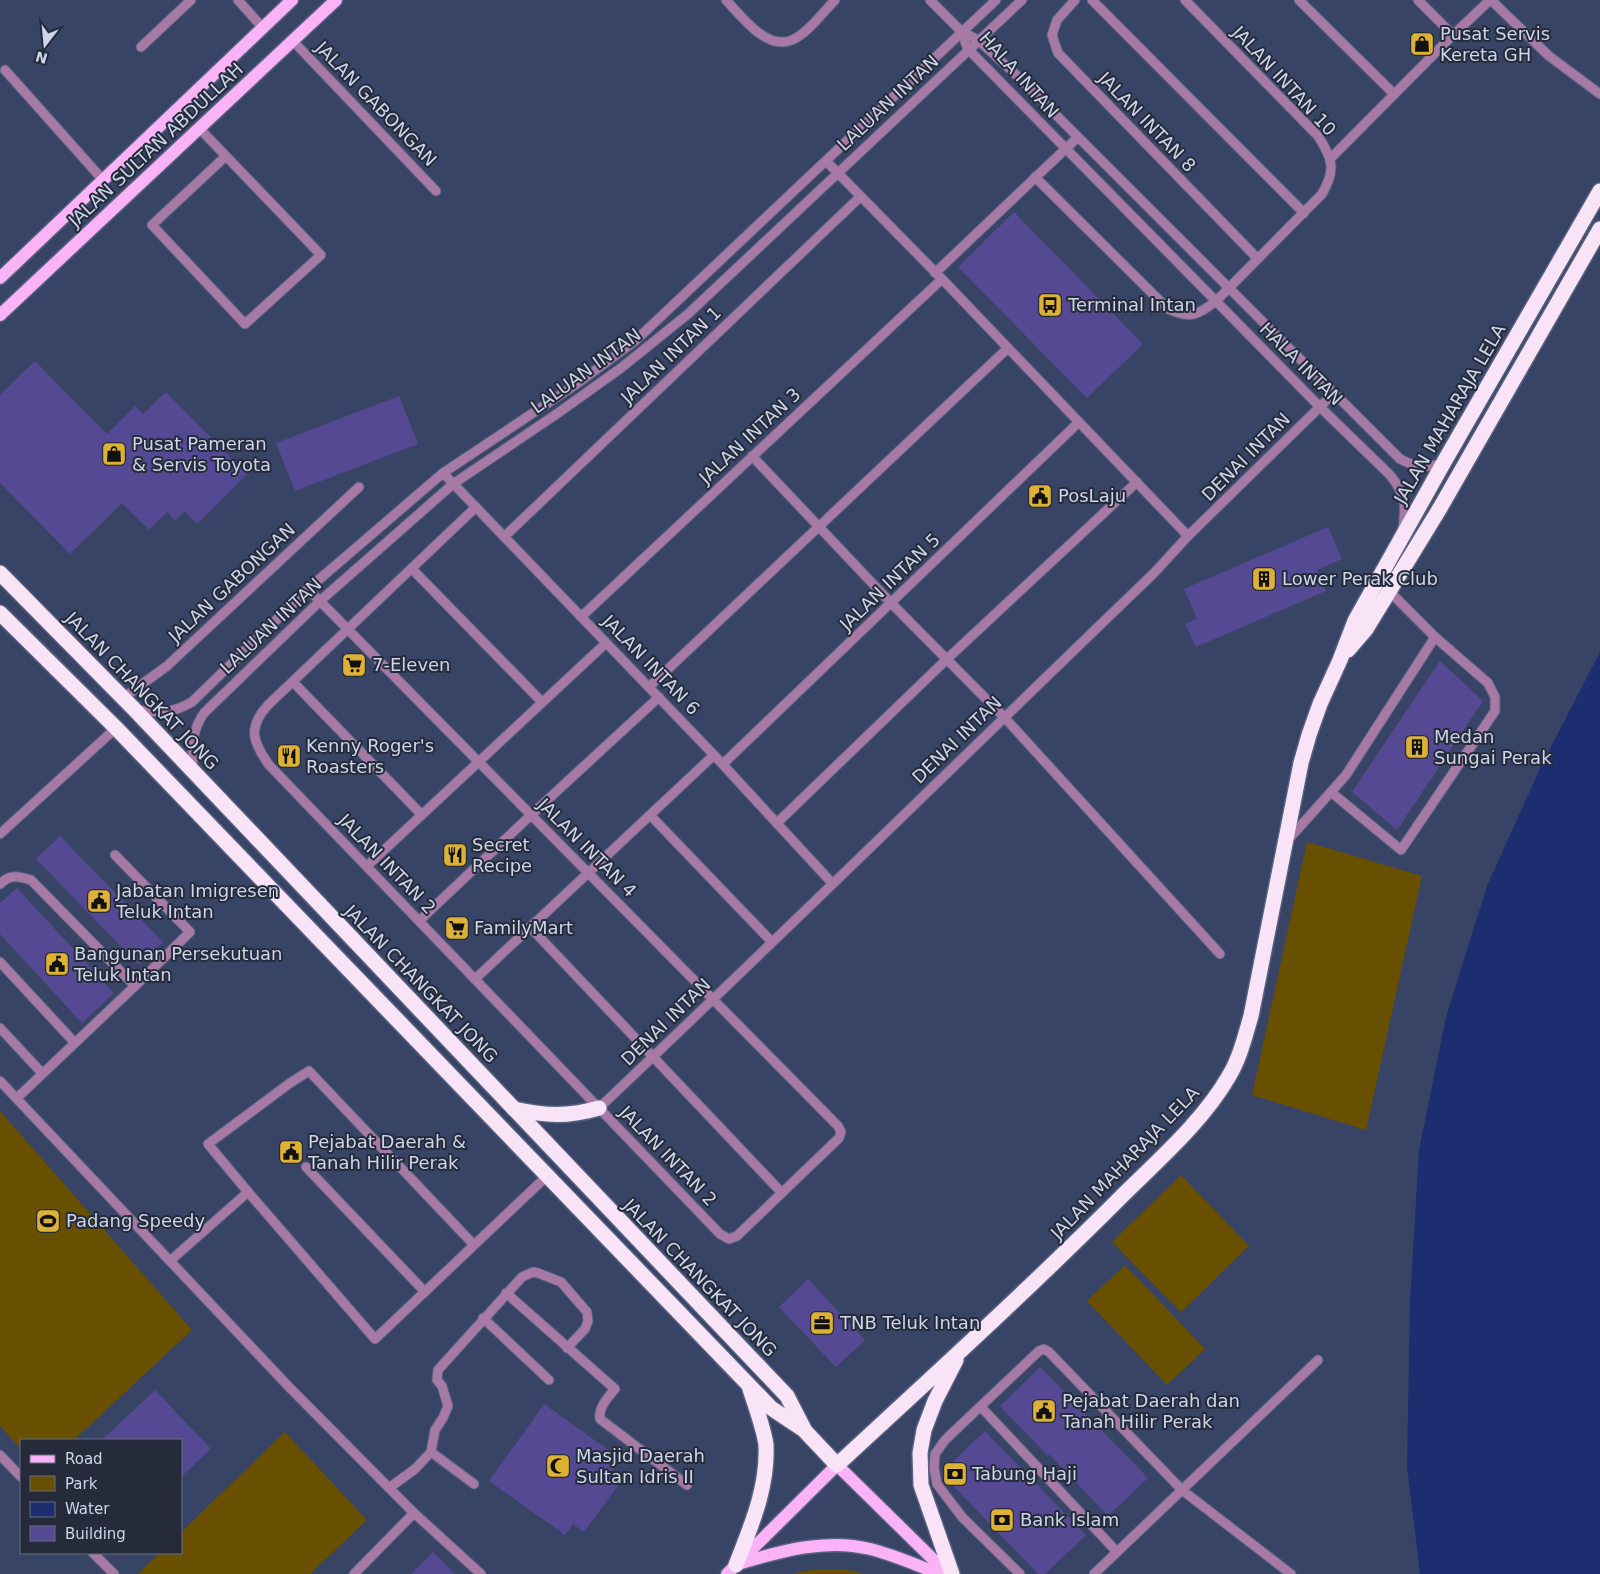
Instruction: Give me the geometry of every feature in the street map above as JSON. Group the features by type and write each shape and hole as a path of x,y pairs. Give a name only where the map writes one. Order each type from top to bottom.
{"highway":[{"name":"JALAN MAHARAJA LELA","path":"836,1465 1092,1226 1180,1138 1212,1102 1230,1076 1251,1016 1301,763 1320,704 1355,621 1444,462 1600,192"},
{"name":"JALAN MAHARAJA LELA","path":"1340,660 1366,628 1390,592 1600,229"},
{"name":"JALAN CHANGKAT JONG","path":"0,573 135,710 787,1396 804,1430"},
{"name":"JALAN CHANGKAT JONG","path":"0,612 116,728 749,1386 771,1408 804,1430 836,1465"},
{"path":"514,1109 552,1116 583,1113 599,1108"},
{"path":"952,1574 921,1485 920,1453 924,1430 935,1401 961,1350"},
{"path":"731,1570 753,1521 765,1473 766,1443 749,1386"}],"main road":[{"name":"JALAN SULTAN ABDULLAH","path":"0,278 292,0"},
{"name":"JALAN SULTAN ABDULLAH","path":"0,315 336,0"},
{"path":"731,1570 836,1465 948,1574"},
{"path":"731,1570 778,1552 814,1546 841,1545 869,1549 893,1556 939,1574"}],"street":[{"path":"141,47 191,0"},
{"path":"238,0 263,28"},
{"path":"726,0 746,22 768,40 781,43 793,40 805,31 835,0"},
{"path":"930,0 962,31"},
{"name":"LALUAN INTAN","path":"135,710 169,712 180,709 192,702 308,589 443,474 578,383 635,341 996,0"},
{"name":"LALUAN INTAN","path":"193,771 193,732 204,713 320,601 453,484 605,379 688,314 1022,0"},
{"name":"JALAN INTAN 8","path":"1075,0 1057,20 1052,35 1058,53 1257,258"},
{"path":"1092,0 1304,213"},
{"name":"JALAN INTAN 10","path":"1036,177 1168,309 1180,314 1193,315 1216,301 1322,194 1329,183 1332,171 1330,158 1318,136 1185,0"},
{"path":"1299,0 1394,94"},
{"path":"1418,0 1453,35"},
{"path":"1330,158 1490,0 1549,56 1600,94"},
{"name":"HALA INTAN","path":"962,31 978,40 1012,71 1400,459 1422,467 1444,462"},
{"name":"HALA INTAN","path":"962,31 968,49 1320,407 1390,475 1404,497 1406,508 1402,536"},
{"name":"JALAN GABONGAN","path":"292,41 436,191"},
{"path":"5,70 103,180"},
{"path":"199,128 226,156 321,255 245,324 152,225 226,156"},
{"name":"JALAN INTAN 3","path":"581,617 752,456 1078,137"},
{"path":"826,162 1188,536"},
{"name":"JALAN INTAN 1","path":"504,537 860,197"},
{"path":"649,687 1008,348"},
{"name":"DENAI INTAN","path":"599,1108 1154,573 1188,536 1334,393"},
{"name":"JALAN INTAN 5","path":"723,764 1079,422"},
{"path":"752,456 891,603 1004,717 1220,954"},
{"name":"JALAN INTAN 6","path":"443,474 723,764 832,883"},
{"path":"777,823 1137,482"},
{"name":"JALAN GABONGAN","path":"123,698 167,666 359,486"},
{"name":"JALAN INTAN 2","path":"476,507 260,714 254,726 254,738 258,750 269,765 720,1234 729,1239 737,1236 782,1193"},
{"path":"412,569 542,702"},
{"name":"JALAN INTAN 4","path":"308,589 838,1126 841,1132 839,1138 782,1193"},
{"path":"1331,792 1401,850 1495,711 1495,697 1488,684 1434,637 1390,592"},
{"path":"1284,845 1346,775 1434,637"},
{"path":"366,866 606,643"},
{"path":"293,682 421,814"},
{"path":"419,921 531,814 659,697"},
{"path":"0,834 116,728"},
{"path":"475,979 714,755"},
{"path":"650,815 772,942"},
{"path":"17,1098 190,932 115,855"},
{"path":"0,884 4,879 16,875 30,880 135,986"},
{"path":"530,927 782,1193"},
{"path":"0,962 74,1042"},
{"path":"0,1028 42,1072"},
{"path":"474,1245 309,1071 208,1144 376,1339 548,1176"},
{"path":"0,1081 290,1388 414,1514 482,1574"},
{"path":"306,1167 425,1292"},
{"path":"170,1261 248,1192"},
{"path":"389,1488 415,1469 431,1452 435,1430 448,1406 442,1386 436,1380 438,1370 522,1277 533,1272 561,1282 587,1312 588,1321 585,1329 567,1348"},
{"path":"506,1293 615,1389 603,1404 599,1414 600,1419 687,1485"},
{"path":"483,1318 549,1380"},
{"path":"1020,1574 962,1517 937,1484 934,1468 935,1454 945,1440 1039,1351 1044,1349 1182,1490 1291,1574"},
{"path":"1094,1574 1318,1360"},
{"path":"981,1407 1117,1552"},
{"path":"431,1452 474,1484"},
{"path":"0,1455 20,1476"},
{"path":"354,1574 414,1514"},
{"path":"94,1554 114,1574"}],"green space":[{"path":"1307,842 1422,876 1366,1130 1252,1095"},
{"name":"Padang Speedy","path":"0,1111 192,1330 75,1439 20,1439 20,1448 0,1426"},
{"path":"1181,1175 1249,1246 1181,1312 1112,1242"},
{"path":"1125,1265 1205,1349 1167,1385 1087,1301"},
{"path":"285,1432 367,1520 310,1574 138,1574 159,1554 182,1554 182,1531"},
{"path":"843,1569 866,1574 791,1574 812,1570"}],"water":[{"path":"1600,652 1600,1574 1420,1574 1407,1466 1410,1301 1419,1150 1446,1017 1487,886 1542,764"}],"building":[{"name":"Terminal Intan","path":"1014,212 1143,344 1087,398 958,267"},
{"name":"Pusat Pameran & Servis Toyota","path":"35,361 107,434 135,406 143,414 166,392 247,474 197,524 185,511 175,521 167,512 149,530 122,503 70,554 0,483 0,395"},
{"path":"399,396 418,444 295,491 276,443"},
{"name":"Lower Perak Club","path":"1328,527 1342,559 1317,570 1326,591 1196,647 1185,624 1197,619 1184,589"},
{"name":"Medan Sungai Perak","path":"1440,661 1483,701 1397,830 1352,792"},
{"name":"Jabatan Imigresen Teluk Intan","path":"60,836 163,942 139,965 36,859"},
{"name":"Bangunan Persekutuan Teluk Intan","path":"17,888 114,993 82,1023 0,934 0,903"},
{"name":"TNB Teluk Intan","path":"808,1279 865,1340 836,1367 779,1307"},
{"path":"1040,1367 1148,1478 1108,1516 1000,1406"},
{"path":"155,1390 211,1449 182,1476 182,1439 103,1439"},
{"name":"Masjid Daerah Sultan Idris II","path":"544,1404 621,1459 611,1472 622,1480 584,1532 573,1524 565,1535 489,1481"},
{"path":"985,1431 1086,1535 1045,1574 1038,1574 941,1473"},
{"path":"433,1552 455,1574 411,1574"}],"place":[{"name":"Pusat Servis Kereta GH","path":"1422,44"},
{"name":"Terminal Intan","path":"1050,305"},
{"name":"Pusat Pameran & Servis Toyota","path":"114,454"},
{"name":"PosLaju","path":"1040,496"},
{"name":"Lower Perak Club","path":"1264,579"},
{"name":"7-Eleven","path":"354,665"},
{"name":"Medan Sungai Perak","path":"1417,747"},
{"name":"Kenny Roger's Roasters","path":"289,756"},
{"name":"Secret Recipe","path":"455,855"},
{"name":"Jabatan Imigresen Teluk Intan","path":"99,901"},
{"name":"FamilyMart","path":"457,928"},
{"name":"Bangunan Persekutuan Teluk Intan","path":"57,964"},
{"name":"Pejabat Daerah & Tanah Hilir Perak","path":"291,1152"},
{"name":"Padang Speedy","path":"48,1221"},
{"name":"TNB Teluk Intan","path":"822,1323"},
{"name":"Pejabat Daerah dan Tanah Hilir Perak","path":"1044,1411"},
{"name":"Masjid Daerah Sultan Idris II","path":"558,1466"},
{"name":"Tabung Haji","path":"955,1474"},
{"name":"Bank Islam","path":"1002,1520"}]}
